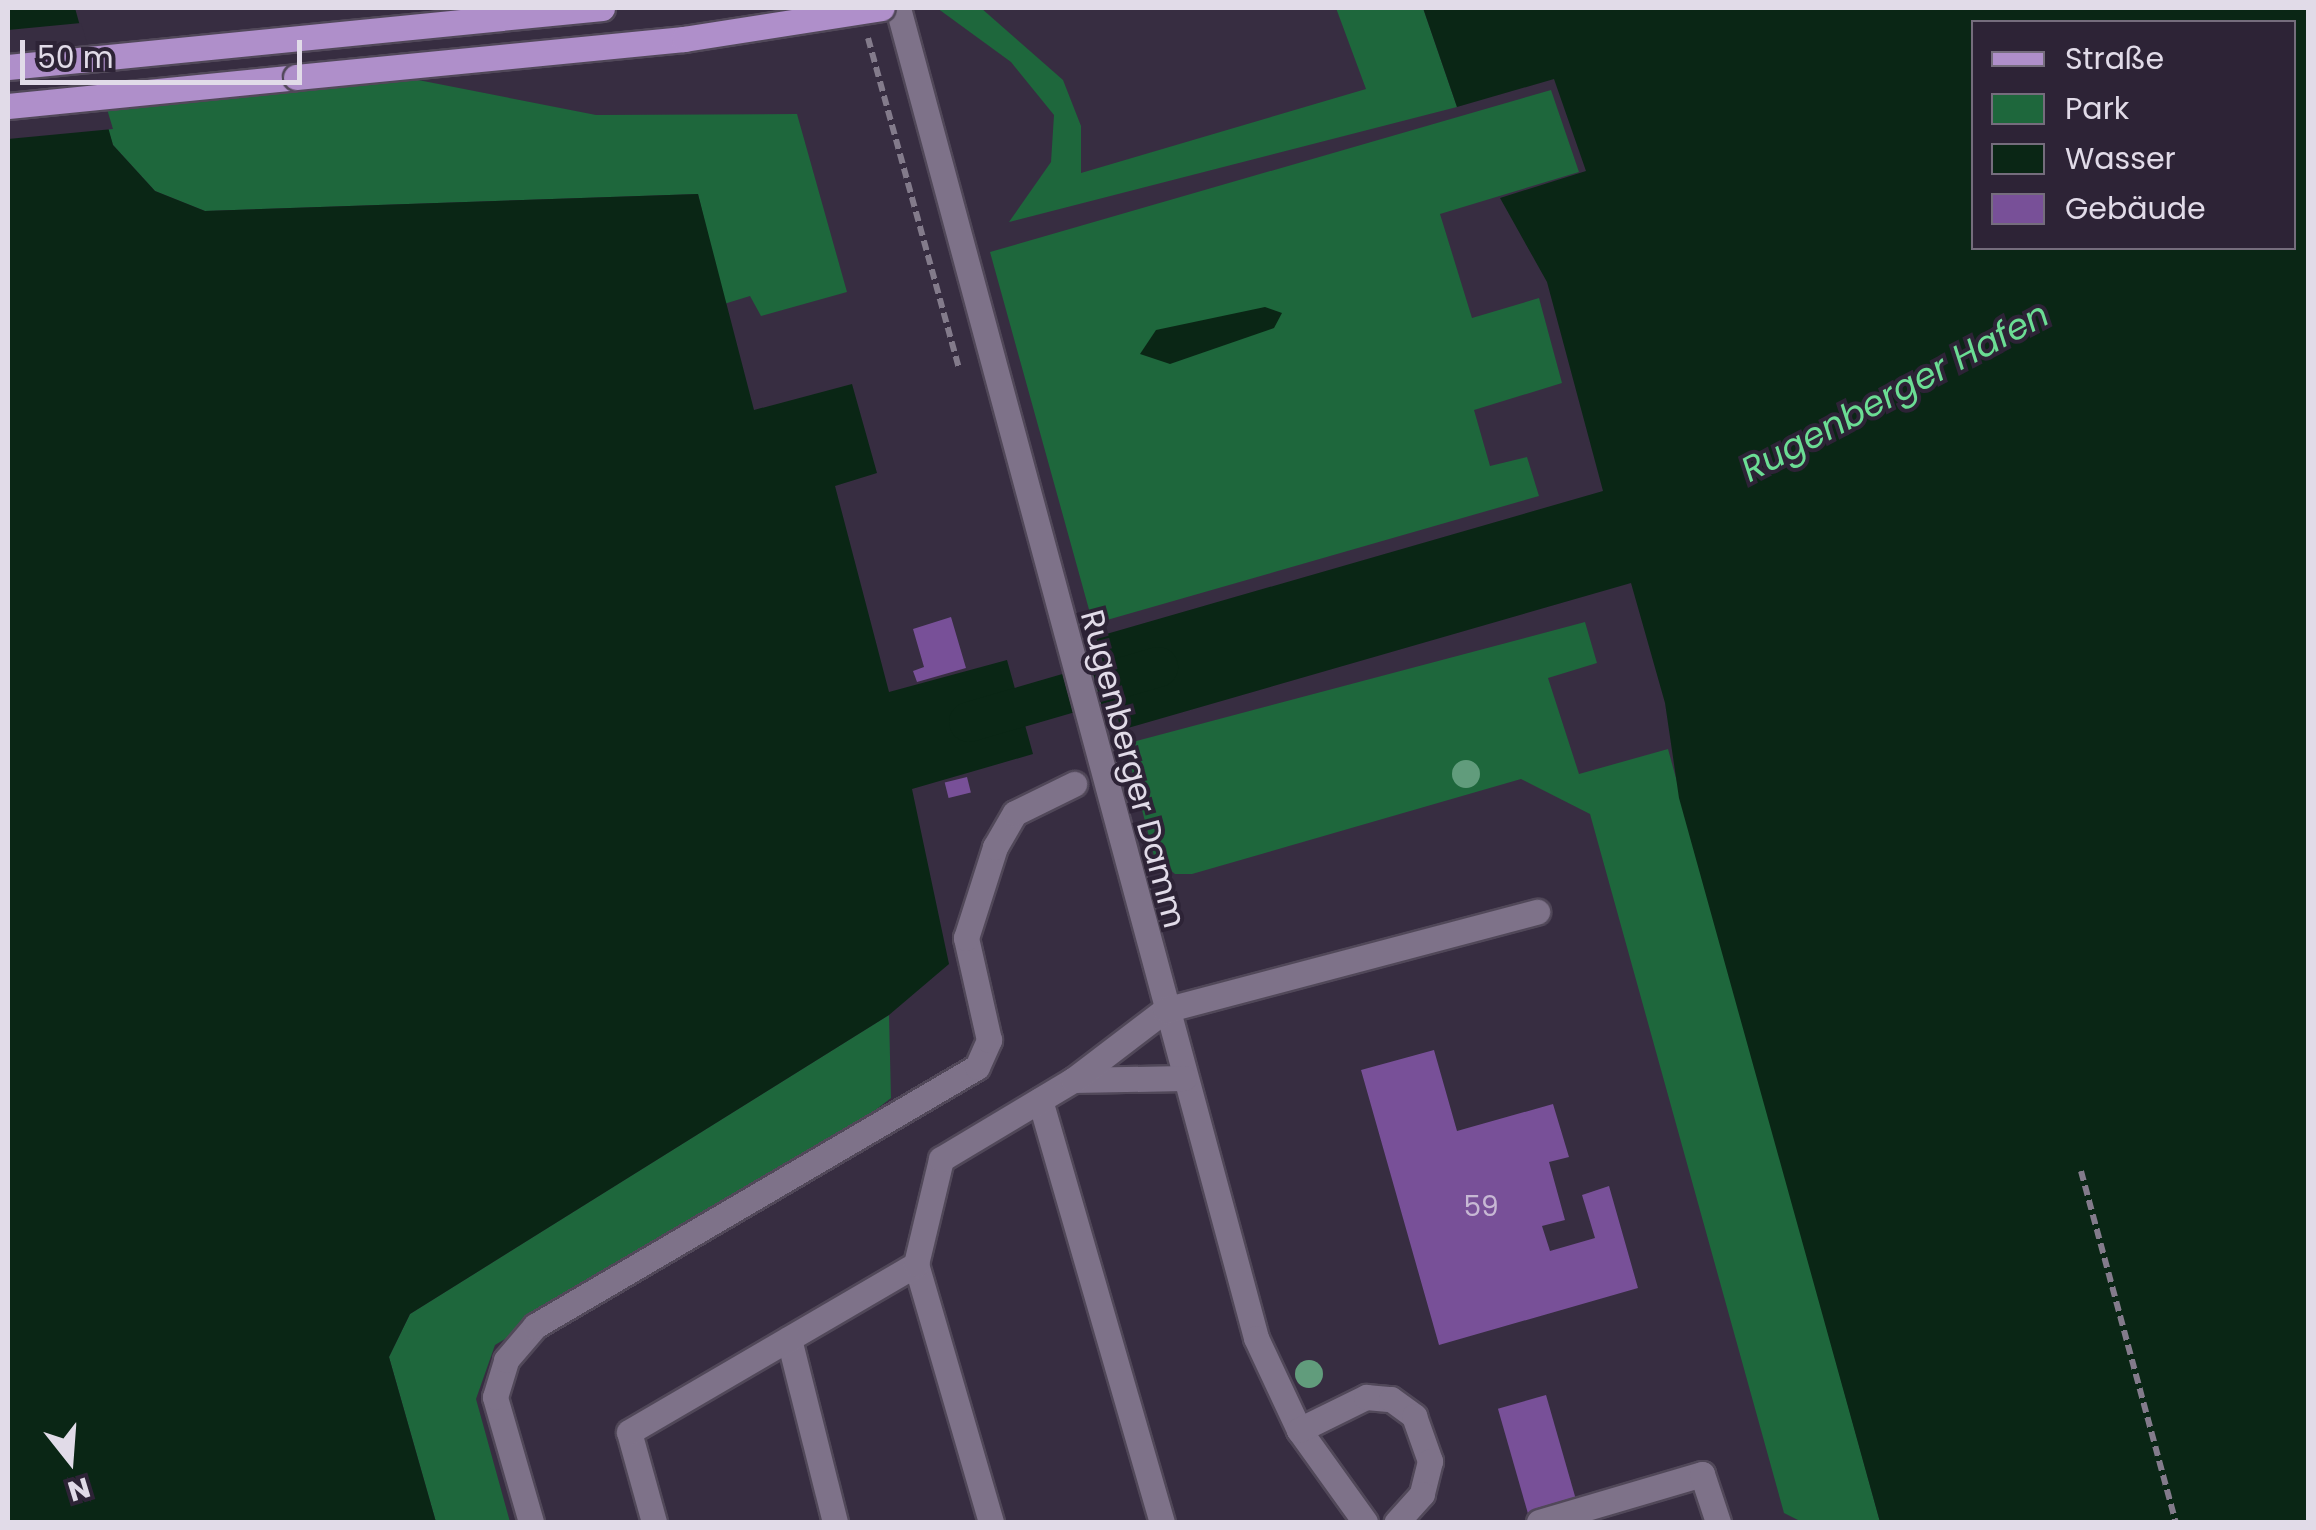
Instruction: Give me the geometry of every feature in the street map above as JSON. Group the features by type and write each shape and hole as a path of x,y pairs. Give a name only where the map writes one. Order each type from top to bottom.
{"main road":[{"path":"8,67 602,8"},
{"path":"8,106 684,39 874,15"}],"street":[{"name":"Rugenberger Damm","path":"898,8 1058,617 1256,1338 1299,1430 1364,1522"},
{"path":"531,1522 494,1397 506,1360 536,1326 977,1067 988,1040 966,938 995,847 1015,813 1074,784"},
{"path":"991,1522 916,1264 941,1159 1073,1080 1165,1010 1538,912"},
{"path":"1073,1080 1184,1078"},
{"path":"1040,1100 1162,1522"},
{"path":"654,1522 630,1432 916,1264"},
{"path":"789,1339 835,1522"},
{"path":"1299,1430 1366,1397 1391,1399 1414,1416 1430,1461 1422,1494 1398,1522"},
{"path":"1539,1522 1702,1474 1718,1522"}],"path":[{"path":"874,15 961,378"},
{"path":"2081,1171 2176,1522"}],"green space":[{"path":"937,8 981,8 1063,80 1081,126 1081,173 1366,89 1336,8 1423,8 1457,107 1009,222 1051,162 1054,115 1011,62"},
{"path":"413,79 596,115 797,114 847,292 761,316 750,296 724,304 698,194 205,211 155,191 113,145 99,101"},
{"path":"1551,90 1579,172 1440,214 1472,318 1539,298 1562,383 1474,410 1490,466 1527,457 1539,496 1093,624 990,252"},
{"path":"1585,622 1597,663 1548,678 1579,774 1668,749 1880,1522 1802,1522 1784,1513 1590,814 1521,779 1192,874 1175,874 1154,856 1125,744"},
{"path":"889,1015 891,1098 842,1136 495,1345 476,1399 510,1522 436,1522 389,1357 410,1314"}],"water":[{"path":"8,8 75,8 113,145 155,191 205,211 698,194 754,410 852,384 877,473 835,486 889,692 1007,660 1033,754 912,789 949,964 889,1015 410,1314 389,1357 436,1522 8,1522"},
{"name":"Rugenberger Hafen","path":"1423,8 2308,8 2308,1522 1880,1522 1679,798 1665,703 1631,583 1121,730 1096,637 1603,491 1547,282 1500,198 1586,171 1554,79 1457,107"},
{"path":"1265,307 1282,313 1274,328 1170,364 1140,354 1156,330"}],"pier":[{"path":"81,23 113,129 8,139 8,30"}],"building":[{"path":"951,617 966,668 917,682 913,671 924,667 913,629"},
{"path":"967,777 971,793 949,798 945,783"},
{"path":"1434,1050 1457,1131 1553,1104 1569,1157 1549,1162 1565,1220 1542,1226 1550,1251 1595,1238 1582,1195 1609,1186 1638,1288 1439,1345 1361,1070"},
{"path":"1546,1395 1582,1522 1530,1522 1498,1409"}],"waterway":[{"path":"969,722 1158,667"}]}
